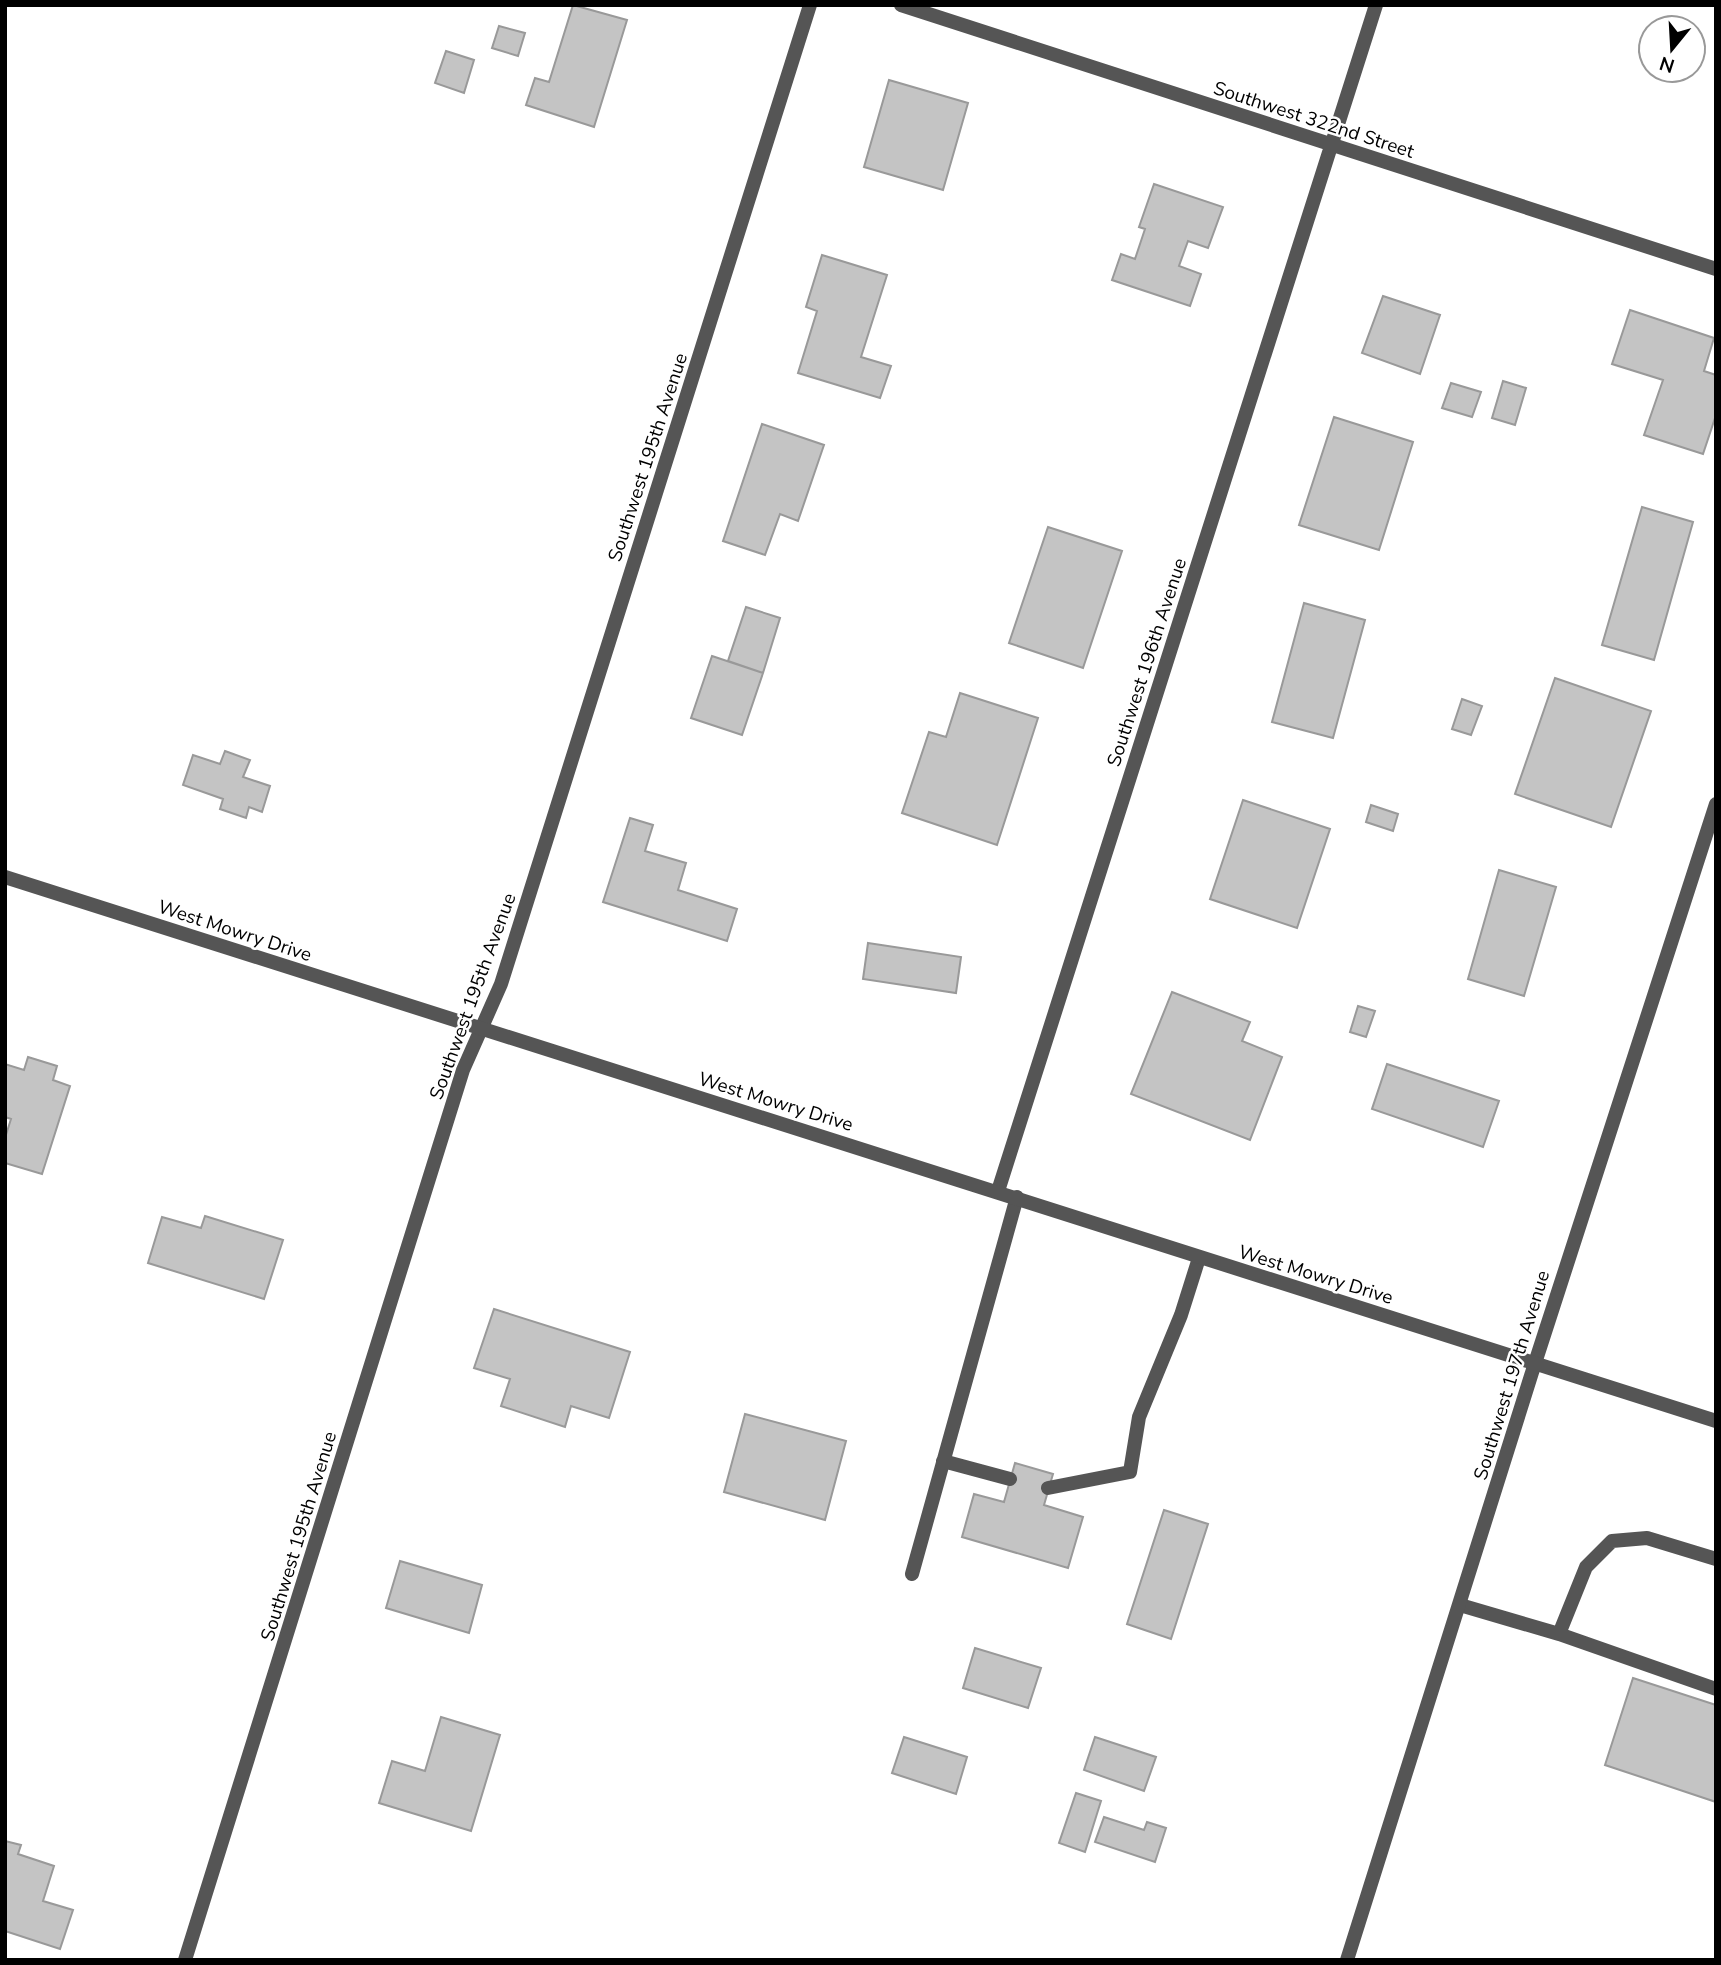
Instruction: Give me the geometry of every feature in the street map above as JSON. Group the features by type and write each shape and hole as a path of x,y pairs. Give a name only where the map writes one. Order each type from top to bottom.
{"street":[{"name":"Southwest 195th Avenue","path":"185,1960 459,1083 501,984 810,5"},
{"name":"Southwest 322nd Street","path":"901,5 1716,269"},
{"name":"Southwest 196th Avenue","path":"998,1191 1376,5"},
{"name":"Southwest 197th Avenue","path":"1347,1960 1535,1363 1712,830 1716,804"},
{"name":"West Mowry Drive","path":"5,877 1716,1421"},
{"path":"912,1574 1017,1197"},
{"path":"1048,1489 1130,1472 1139,1416 1181,1315 1199,1258"},
{"path":"943,1461 1010,1479"},
{"path":"1559,1634 1586,1567 1612,1541 1647,1538 1716,1559"},
{"path":"1460,1605 1559,1634 1716,1689"}],"building":[{"path":"573,5 627,20 594,127 526,105 535,78 549,82"},
{"path":"499,26 525,33 518,56 492,48"},
{"path":"446,51 474,60 464,93 435,83"},
{"path":"889,80 968,103 943,190 864,167"},
{"path":"1154,184 1223,207 1208,248 1188,241 1179,266 1201,274 1190,306 1112,280 1121,254 1135,259 1145,229 1139,227"},
{"path":"822,255 887,275 861,357 891,366 880,398 798,373 817,311 806,307"},
{"path":"1383,296 1440,315 1420,374 1362,353"},
{"path":"1630,310 1714,338 1704,371 1716,375 1716,415 1703,454 1644,435 1663,380 1612,364"},
{"path":"1503,381 1526,388 1515,425 1492,418"},
{"path":"1451,383 1481,392 1472,417 1442,408"},
{"path":"1334,417 1413,442 1379,550 1299,525"},
{"path":"762,424 824,445 798,521 780,514 765,555 723,541"},
{"path":"1642,507 1693,522 1654,660 1602,645"},
{"path":"1048,527 1122,551 1083,668 1009,643"},
{"path":"1304,603 1365,620 1333,738 1272,722"},
{"path":"746,607 780,618 763,673 728,661"},
{"path":"712,656 763,673 742,735 691,718"},
{"path":"1555,678 1651,711 1611,827 1515,794"},
{"path":"960,693 1038,718 997,845 902,813 929,732 946,737"},
{"path":"1462,699 1482,706 1471,735 1452,729"},
{"path":"225,751 250,760 243,777 270,786 262,812 249,807 246,818 220,809 223,799 183,785 193,755 220,764"},
{"path":"1243,800 1330,829 1297,928 1210,899"},
{"path":"1371,805 1398,814 1393,831 1366,822"},
{"path":"630,818 653,825 645,851 686,863 678,890 737,909 727,941 603,902"},
{"path":"1499,870 1556,887 1524,996 1468,979"},
{"path":"868,943 961,957 956,993 863,979"},
{"path":"1172,992 1250,1022 1242,1041 1282,1057 1250,1140 1131,1094"},
{"path":"1358,1006 1375,1011 1366,1037 1350,1032"},
{"path":"28,1057 57,1066 53,1080 70,1086 42,1174 5,1163 5,1138 11,1119 5,1117 5,1064 24,1070"},
{"path":"1387,1064 1499,1101 1483,1147 1372,1109"},
{"path":"205,1216 283,1240 264,1299 148,1263 162,1217 201,1228"},
{"path":"494,1309 630,1352 609,1418 571,1406 565,1427 501,1406 510,1379 474,1368"},
{"path":"745,1414 846,1441 825,1520 724,1492"},
{"path":"1015,1463 1053,1474 1044,1505 1083,1517 1068,1568 962,1537 974,1494 1004,1502"},
{"path":"1164,1510 1208,1524 1171,1639 1127,1624"},
{"path":"400,1561 482,1585 469,1633 386,1608"},
{"path":"975,1648 1041,1668 1028,1708 963,1688"},
{"path":"1633,1678 1716,1705 1716,1802 1605,1765"},
{"path":"441,1717 500,1735 471,1831 379,1803 392,1761 425,1771"},
{"path":"904,1737 967,1757 956,1794 892,1773"},
{"path":"1095,1737 1156,1757 1144,1791 1084,1770"},
{"path":"1076,1793 1101,1801 1085,1852 1059,1843"},
{"path":"1104,1817 1144,1830 1147,1822 1166,1828 1155,1862 1095,1842"},
{"path":"5,1841 21,1845 18,1854 54,1866 43,1901 73,1910 60,1949 5,1931"}]}
